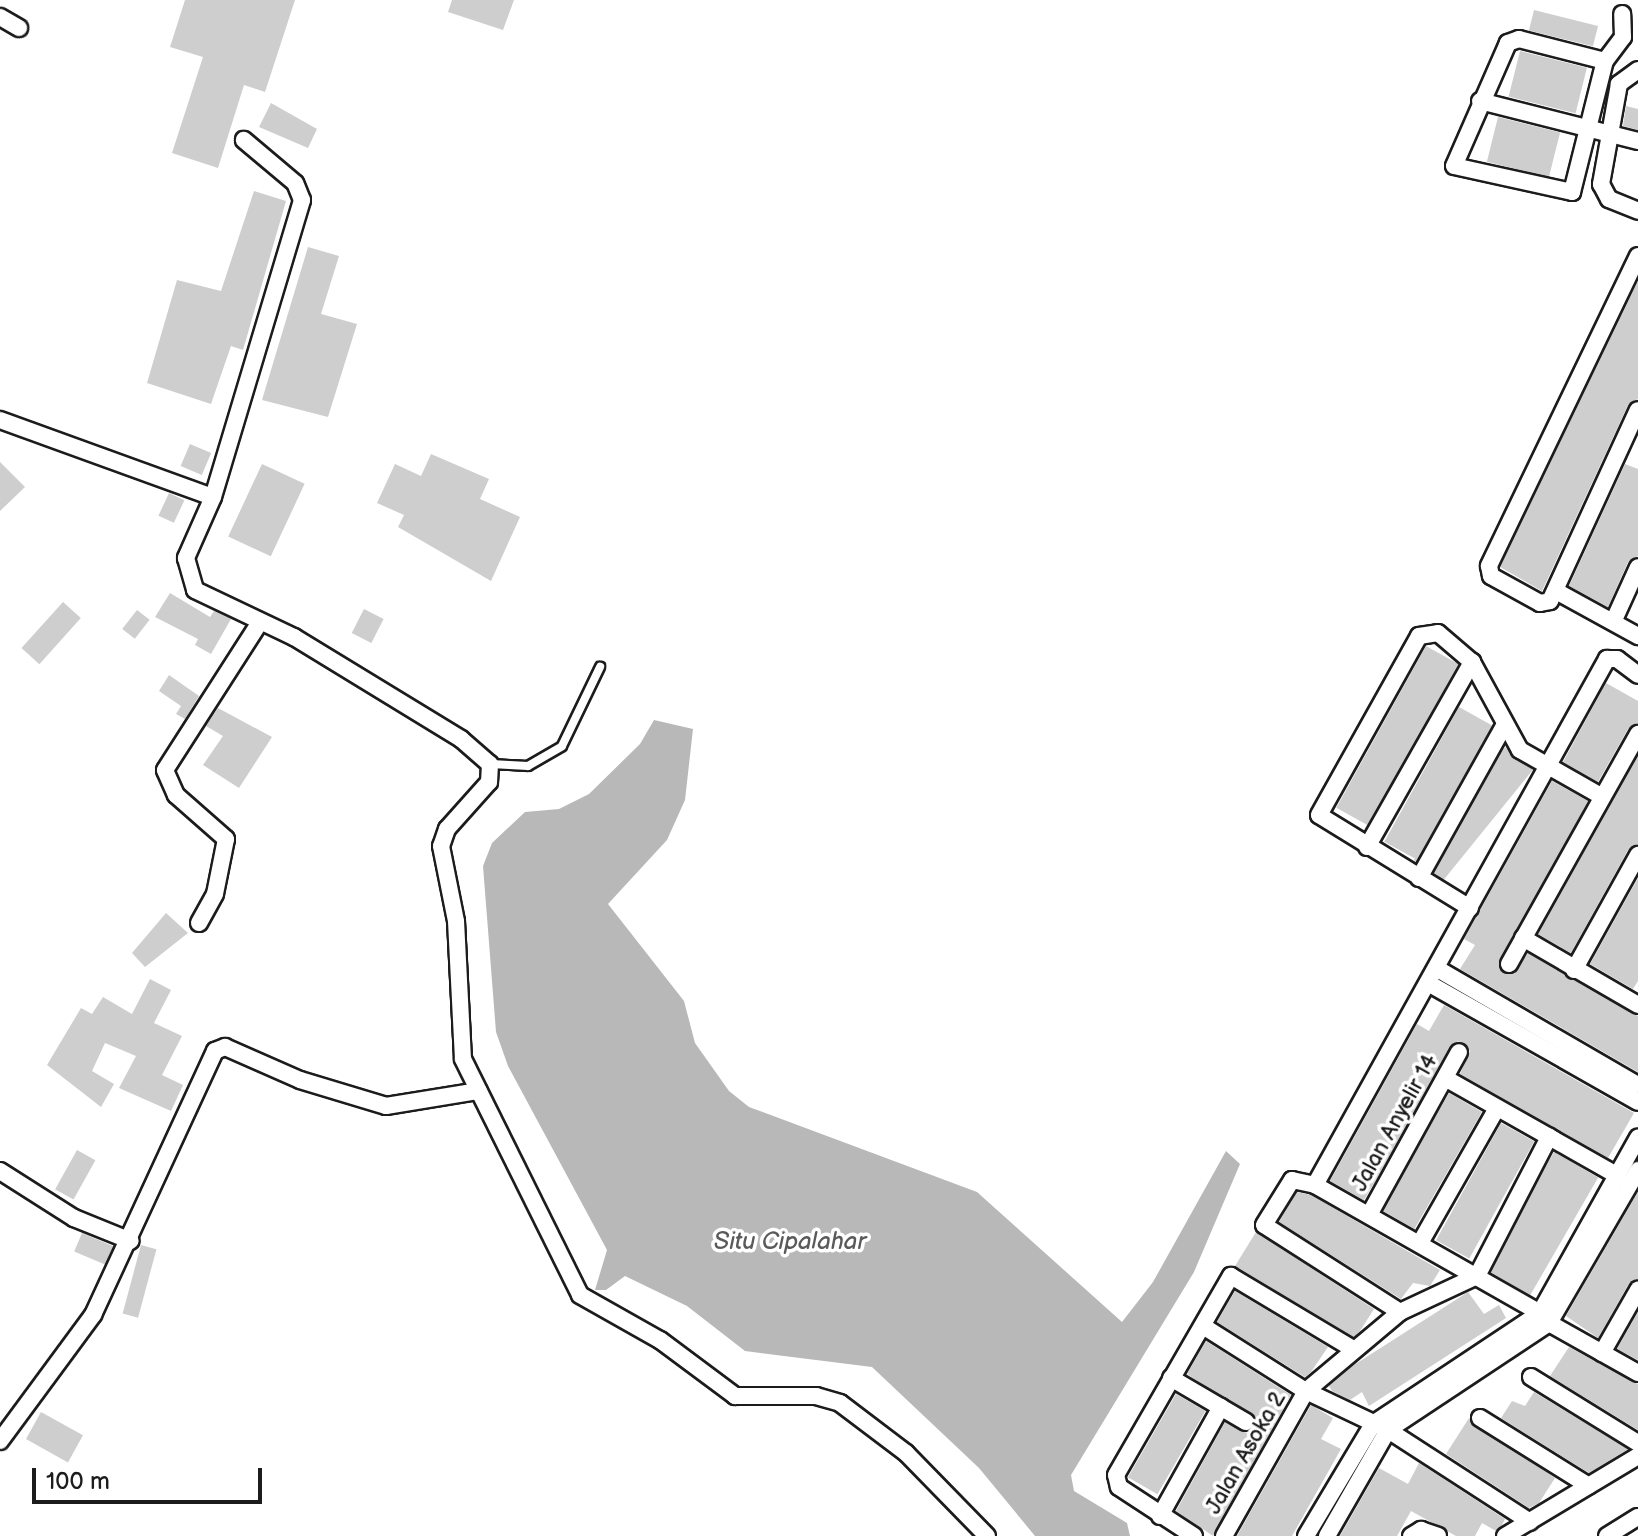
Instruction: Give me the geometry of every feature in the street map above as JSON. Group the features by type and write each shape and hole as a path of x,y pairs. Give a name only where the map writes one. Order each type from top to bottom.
{"street":[{"path":"1605,61 1514,39 1454,155 1457,169 1572,192 1605,61 1620,44 1622,14"},
{"path":"0,17 19,28"},
{"path":"1638,70 1621,79 1604,192 1638,211"},
{"path":"1480,101 1638,141"},
{"path":"244,140 295,183 302,200 213,497 186,558 188,580 258,625 294,637 440,725 490,764 489,782 447,829 441,846 456,921 463,1059 590,1306 660,1340 735,1396 816,1396 840,1403 906,1453 987,1536"},
{"path":"1638,256 1489,566 1501,584 1540,603 1556,591 1630,445 1638,410"},
{"path":"0,420 213,497"},
{"path":"1614,620 1638,567"},
{"path":"1556,591 1614,620 1638,636"},
{"path":"199,923 215,894 226,839 176,795 165,770 258,625"},
{"path":"1470,908 1326,822 1320,808 1419,636 1438,633 1472,662 1520,750 1601,796"},
{"path":"1315,1185 1607,659 1617,659 1638,675"},
{"path":"1367,847 1472,662"},
{"path":"1419,878 1505,724"},
{"path":"1509,964 1638,734"},
{"path":"1574,970 1638,855"},
{"path":"1523,938 1574,970 1635,998"},
{"path":"1432,976 1638,1085"},
{"path":"1432,976 1638,1102"},
{"path":"0,1441 93,1315 131,1241 215,1051 225,1047 374,1104 479,1091"},
{"name":"Jalan Anyelir 14","path":"1369,1215 1459,1052"},
{"path":"1445,1078 1618,1176"},
{"path":"1420,1243 1497,1108"},
{"path":"1477,1276 1549,1137"},
{"path":"1544,1318 1638,1138"},
{"path":"1306,1536 1380,1427 1544,1318 1638,1170"},
{"path":"0,1171 74,1218 131,1241"},
{"path":"1400,1312 1264,1225 1292,1180 1315,1185 1420,1243 1638,1373"},
{"path":"1194,1536 1119,1487 1116,1475 1233,1275 1353,1349"},
{"name":"Jalan Asoka 2","path":"1224,1536 1306,1391 1400,1312 1477,1276"},
{"path":"1602,1353 1638,1290"},
{"path":"1203,1326 1306,1391 1380,1427 1530,1522"},
{"path":"1531,1377 1638,1443"},
{"path":"1171,1378 1246,1422"},
{"path":"1160,1516 1221,1407"},
{"path":"1480,1418 1589,1486"},
{"path":"1327,1536 1380,1427"},
{"path":"1505,1536 1638,1456"},
{"path":"1614,1534 1638,1517"},
{"path":"1411,1536 1421,1530 1438,1536"}],"lane":[{"path":"490,764 528,766 562,746 600,667"}],"water":[{"name":"Situ Cipalahar","path":"654,720 693,729 685,800 667,840 608,904 684,1001 695,1043 729,1091 749,1107 977,1192 1122,1322 1153,1282 1226,1151 1240,1164 1194,1272 1071,1475 1074,1491 1127,1523 1130,1536 1035,1536 979,1468 872,1367 745,1351 687,1306 625,1276 606,1290 595,1290 607,1250 508,1066 496,1032 483,866 492,843 525,812 559,809 589,794 640,744"}],"building":[{"path":"185,0 295,0 265,92 244,85 218,168 172,153 203,57 170,47"},
{"path":"452,0 514,0 503,30 448,12"},
{"path":"1534,10 1598,26 1593,46 1529,30"},
{"path":"1520,51 1587,68 1576,113 1509,97"},
{"path":"271,103 317,129 308,148 259,127"},
{"path":"1626,106 1638,109 1638,130 1623,126"},
{"path":"1498,117 1560,132 1549,177 1487,162"},
{"path":"254,191 286,201 243,350 231,346 211,404 147,383 177,280 221,291"},
{"path":"308,247 339,256 321,314 357,324 328,417 262,400"},
{"path":"1638,281 1638,399 1628,405 1542,591 1500,567"},
{"path":"190,444 211,453 202,475 181,466"},
{"path":"431,454 489,479 480,499 520,517 491,581 398,527 404,515 377,503 395,464 421,476"},
{"path":"0,462 25,487 0,511"},
{"path":"262,464 305,484 271,556 228,537"},
{"path":"1625,464 1638,469 1638,556 1628,562 1608,607 1569,586"},
{"path":"169,493 184,500 174,523 158,516"},
{"path":"170,593 210,617 214,611 231,619 211,654 195,645 198,639 155,617"},
{"path":"63,602 81,618 39,664 22,648"},
{"path":"364,609 384,619 371,643 352,633"},
{"path":"137,610 150,620 135,639 122,629"},
{"path":"1426,646 1458,664 1369,826 1336,808"},
{"path":"169,675 199,696 185,719 176,714 181,706 159,691"},
{"path":"1606,683 1638,701 1638,723 1628,729 1598,782 1563,762"},
{"path":"1459,707 1492,725 1418,860 1384,842"},
{"path":"218,708 272,737 239,788 203,765 223,736 206,726"},
{"path":"1505,747 1533,770 1442,882 1414,860"},
{"path":"1638,756 1638,844 1628,850 1571,953 1538,934"},
{"path":"1552,781 1588,801 1499,969 1514,974 1528,953 1638,1016 1638,1072 1460,969 1475,945 1464,939"},
{"path":"1638,878 1638,981 1633,989 1590,964"},
{"path":"166,913 188,933 145,967 132,953"},
{"path":"150,979 171,990 154,1023 182,1036 162,1075 183,1085 171,1111 119,1088 136,1056 105,1043 92,1071 114,1084 101,1107 47,1065 81,1008 92,1014 103,997 132,1014"},
{"path":"1444,1005 1634,1113 1608,1158 1460,1074 1470,1051 1458,1041 1364,1200 1330,1181 1417,1024 1429,1031"},
{"path":"1449,1093 1482,1112 1414,1229 1382,1210"},
{"path":"1501,1123 1534,1141 1469,1259 1436,1240"},
{"path":"77,1150 95,1160 74,1200 55,1189"},
{"path":"1554,1152 1598,1178 1530,1295 1486,1270"},
{"path":"1297,1192 1311,1195 1440,1270 1430,1286 1413,1283 1401,1299 1279,1222"},
{"path":"1638,1192 1638,1279 1628,1285 1598,1338 1566,1316"},
{"path":"1256,1232 1374,1309 1354,1337 1235,1266"},
{"path":"82,1233 113,1246 105,1265 74,1251"},
{"path":"141,1245 156,1249 138,1318 123,1314"},
{"path":"1235,1291 1328,1347 1311,1372 1305,1377 1217,1322"},
{"path":"1468,1292 1484,1314 1499,1305 1506,1318 1369,1406 1362,1392 1350,1400 1332,1391 1329,1386 1354,1365"},
{"path":"1638,1312 1638,1360 1617,1349"},
{"path":"1206,1341 1291,1395 1213,1536 1176,1511 1225,1422 1247,1433 1257,1421 1187,1374"},
{"path":"1569,1347 1638,1384 1638,1430 1550,1376"},
{"path":"1534,1392 1628,1449 1589,1473 1501,1418 1512,1401 1525,1406"},
{"path":"1176,1394 1205,1411 1157,1494 1128,1477"},
{"path":"1311,1405 1333,1418 1321,1439 1341,1449 1292,1536 1237,1536"},
{"path":"41,1412 83,1435 68,1462 26,1439"},
{"path":"1469,1418 1555,1478 1539,1503 1529,1508 1446,1454"},
{"path":"1419,1463 1505,1519 1502,1525 1496,1531 1482,1523 1475,1536 1456,1536 1411,1511 1397,1536 1340,1536 1379,1468 1408,1484"}]}
